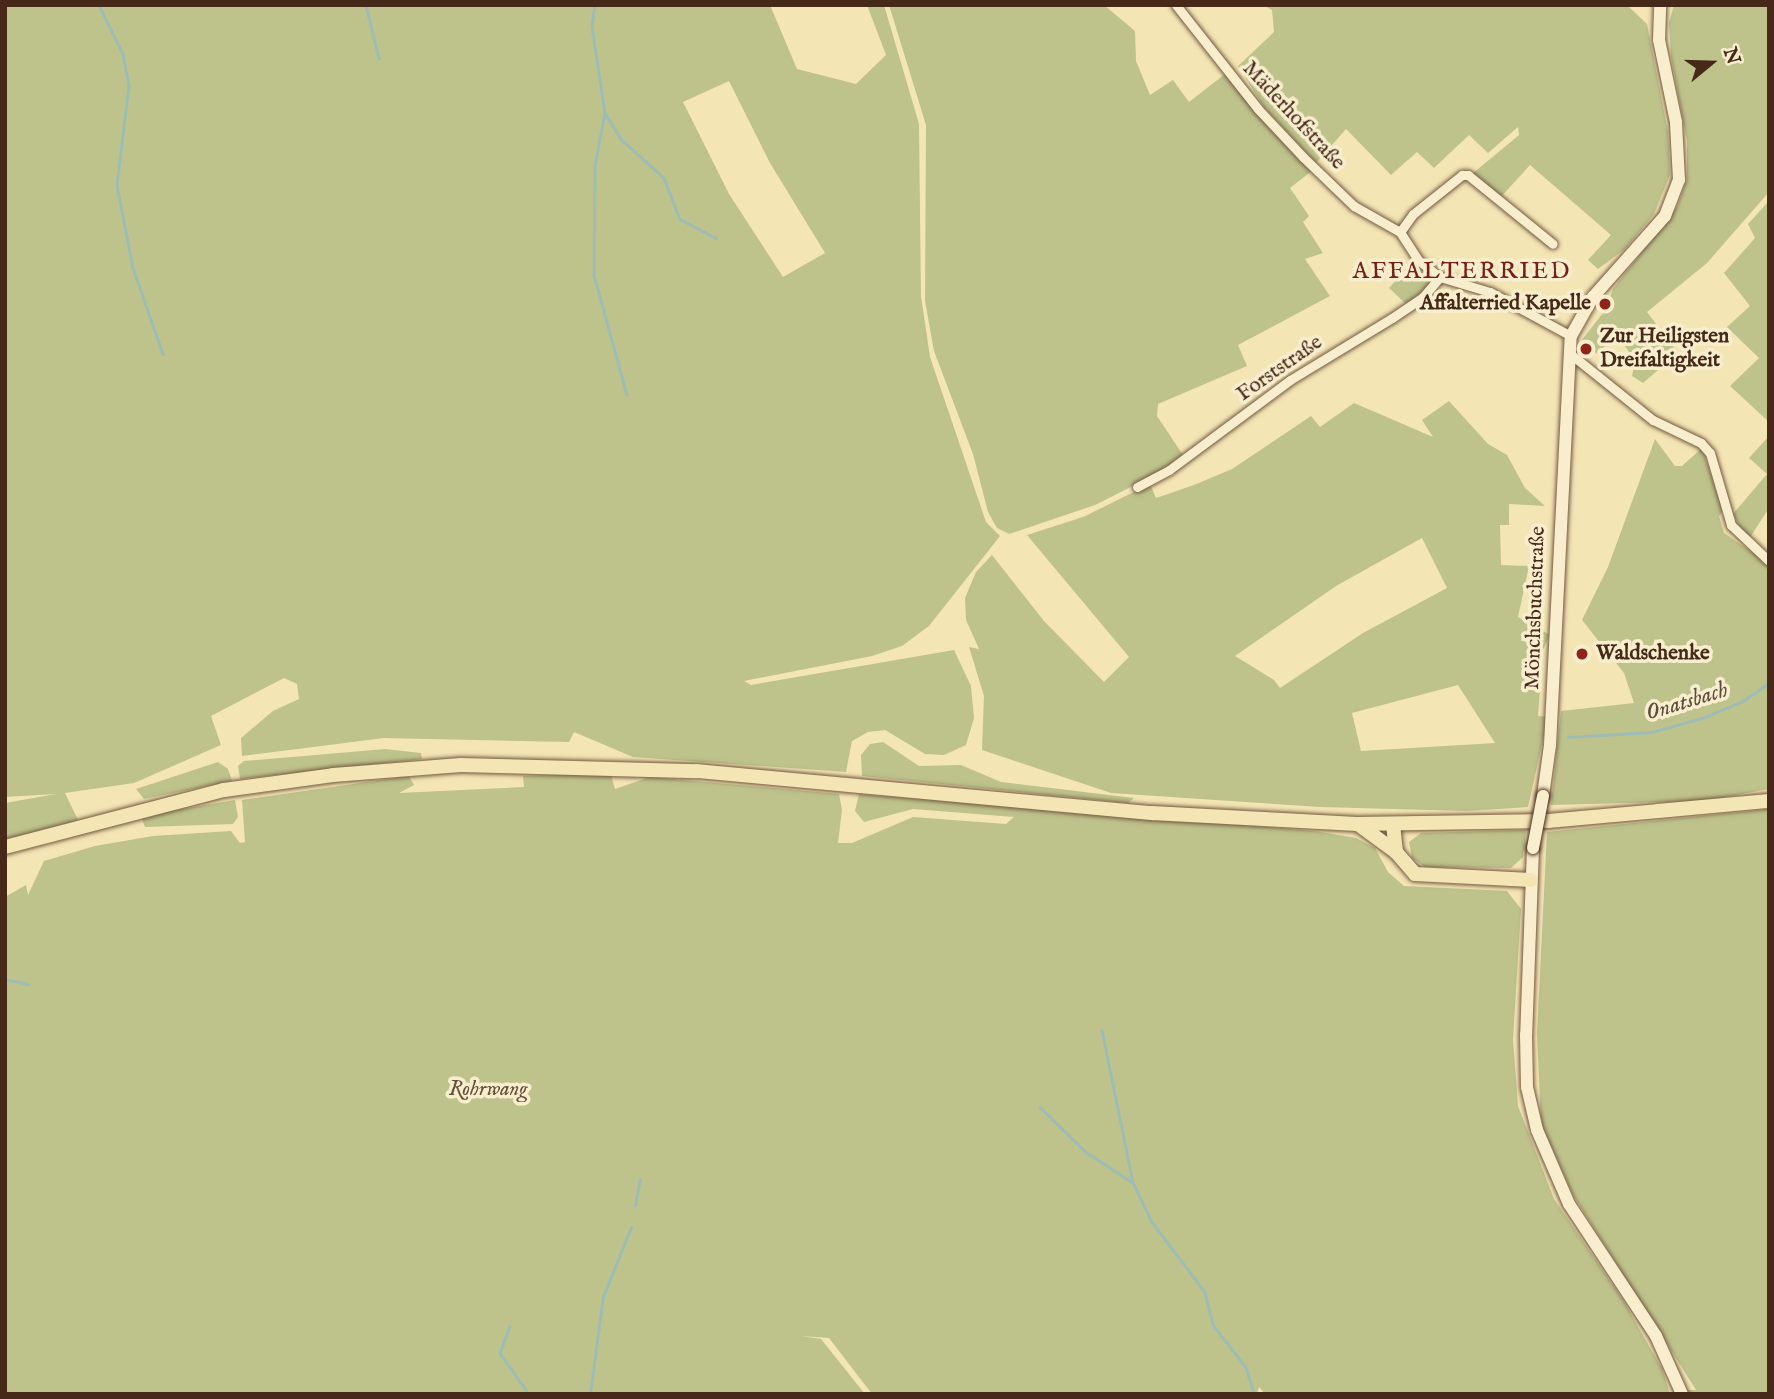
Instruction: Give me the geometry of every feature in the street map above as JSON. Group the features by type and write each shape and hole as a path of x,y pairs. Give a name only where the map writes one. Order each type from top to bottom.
{"main road":[{"path":"5,847 224,790 417,768 593,766 757,775 1196,816 1357,824 1598,818 1769,801"},
{"path":"1357,824 1396,852 1409,870 1422,876 1531,880"},
{"path":"1393,824 1396,852"}],"street":[{"name":"Mäderhofstraße","path":"1176,5 1258,109 1303,158 1354,206 1400,232"},
{"name":"Mönchsbuchstraße","path":"1660,5 1659,40 1678,133 1679,180 1665,216 1592,297 1571,336 1569,352 1552,718 1543,796 1533,848 1531,880 1527,1087 1537,1130 1569,1204 1656,1336 1682,1394"},
{"path":"1553,244 1468,175 1462,175 1413,214 1400,232 1418,260 1440,277 1490,292 1571,336"},
{"name":"Forststraße","path":"1137,487 1169,470 1290,380 1423,297 1440,277"},
{"path":"1569,352 1653,420 1702,443 1710,453 1731,525 1769,561"}],"green space":[{"path":"5,5 770,5 797,69 856,84 886,55 867,5 884,5 919,124 921,296 930,357 986,522 1000,536 929,626 902,646 872,656 744,681 751,685 954,650 971,686 974,718 966,745 944,755 925,754 885,730 868,732 852,741 846,772 633,757 574,732 569,742 384,738 242,756 241,738 273,711 299,699 297,684 284,678 211,716 221,745 134,783 65,793 78,820 5,840 5,803 56,794 5,797","holes":["729,81 770,163 825,253 783,277 729,194 683,102"]},
{"path":"889,5 1104,5 1135,31 1136,61 1150,95 1173,80 1189,102 1225,74 1313,170 1290,188 1309,216 1303,222 1323,253 1305,259 1330,296 1238,345 1247,366 1158,404 1157,416 1183,455 1164,470 1095,505 1009,534 997,528 988,512 973,454 934,351 925,301 926,125"},
{"path":"1263,5 1627,5 1647,24 1668,132 1670,175 1654,214 1625,249 1598,269 1588,260 1611,235 1530,165 1500,198 1472,174 1519,135 1518,127 1488,153 1469,135 1434,168 1417,152 1391,175 1346,129 1316,163 1264,107 1238,66 1274,32 1272,10"},
{"path":"1674,5 1769,5 1769,192 1707,263 1647,312 1678,353 1643,383 1632,376 1635,361 1617,334 1597,354 1582,340 1606,309 1613,289 1677,207 1687,180 1687,141 1671,56 1669,23"},
{"path":"1769,201 1769,422 1730,386 1759,358 1727,327 1750,306 1724,273 1755,238 1748,224"},
{"path":"1413,261 1435,279 1407,305 1389,288"},
{"path":"1449,401 1488,444 1507,455 1525,488 1545,506 1509,504 1509,525 1500,525 1501,565 1529,566 1518,617 1550,635 1543,650 1538,716 1548,717 1528,807 1467,811 1320,807 1111,793 982,750 984,696 969,647 979,649 966,620 965,598 976,572 992,555 1044,621 1104,682 1129,657 1027,535 1083,517 1150,484 1156,498 1194,485 1232,469 1311,416 1320,427 1354,403 1433,437 1422,420","holes":["1422,538 1447,588 1363,633 1280,688 1274,680 1235,656 1336,586","1458,685 1495,743 1361,751 1352,713"]},
{"path":"1769,436 1769,508 1749,539 1769,557 1749,543 1733,514 1767,474 1749,458"},
{"path":"1655,439 1675,466 1682,466 1702,448 1723,511 1719,516 1724,533 1769,564 1769,789 1703,801 1551,805 1561,711 1634,703 1624,673 1582,620 1608,567"},
{"path":"883,742 919,766 961,765 1001,782 1134,798 1128,803 862,776 861,755 870,744"},
{"path":"385,749 421,753 422,759 240,779 238,766 244,761"},
{"path":"218,762 228,769 232,781 144,799 136,789"},
{"name":"Rohrwang","path":"611,775 615,789 650,777 839,794 842,810 838,843 852,843 913,817 1006,824 1014,817 913,809 864,822 855,811 859,794 1315,831 1356,838 1375,848 1388,872 1404,886 1507,891 1521,909 1513,1040 1518,1106 1554,1199 1623,1300 1662,1369 1670,1394 1265,1394 1259,1387 1257,1394 872,1394 829,1338 801,1336 821,1339 865,1394 5,1394 5,897 26,885 28,895 44,861 95,846 153,836 231,831 240,843 245,842 242,800 409,776 414,785 399,793 524,787 523,776"},
{"path":"235,800 238,817 233,824 145,827 141,816"},
{"path":"1769,809 1769,1394 1685,1394 1684,1390 1696,1390 1572,1193 1541,1123 1537,1034 1547,832"},
{"path":"1526,830 1523,857 1511,868 1425,867 1412,858 1409,842 1421,833"}],"waterway":[{"path":"99,5 123,54 129,85 117,185 133,268 163,354"},
{"path":"366,5 379,58"},
{"path":"595,5 592,26 605,113 595,166 594,275 627,395"},
{"path":"605,113 621,139 664,178 680,219 716,238"},
{"name":"Onatsbach","path":"1568,737 1652,732 1705,717 1743,701 1769,683"},
{"path":"5,979 28,984"},
{"path":"1102,1030 1133,1182 1152,1222 1205,1292 1213,1325 1246,1367 1254,1394"},
{"path":"1040,1107 1086,1152 1132,1182"},
{"path":"635,1206 640,1179"},
{"path":"590,1394 603,1297 631,1227"},
{"path":"510,1326 500,1353 529,1394"}],"place":[{"name":"Affalterried Kapelle","path":"1605,304"},
{"name":"Zur Heiligsten Dreifaltigkeit","path":"1586,349"},
{"name":"Waldschenke","path":"1582,654"}],"district":[{"name":"AFFALTERRIED","path":"1462,272"}]}
